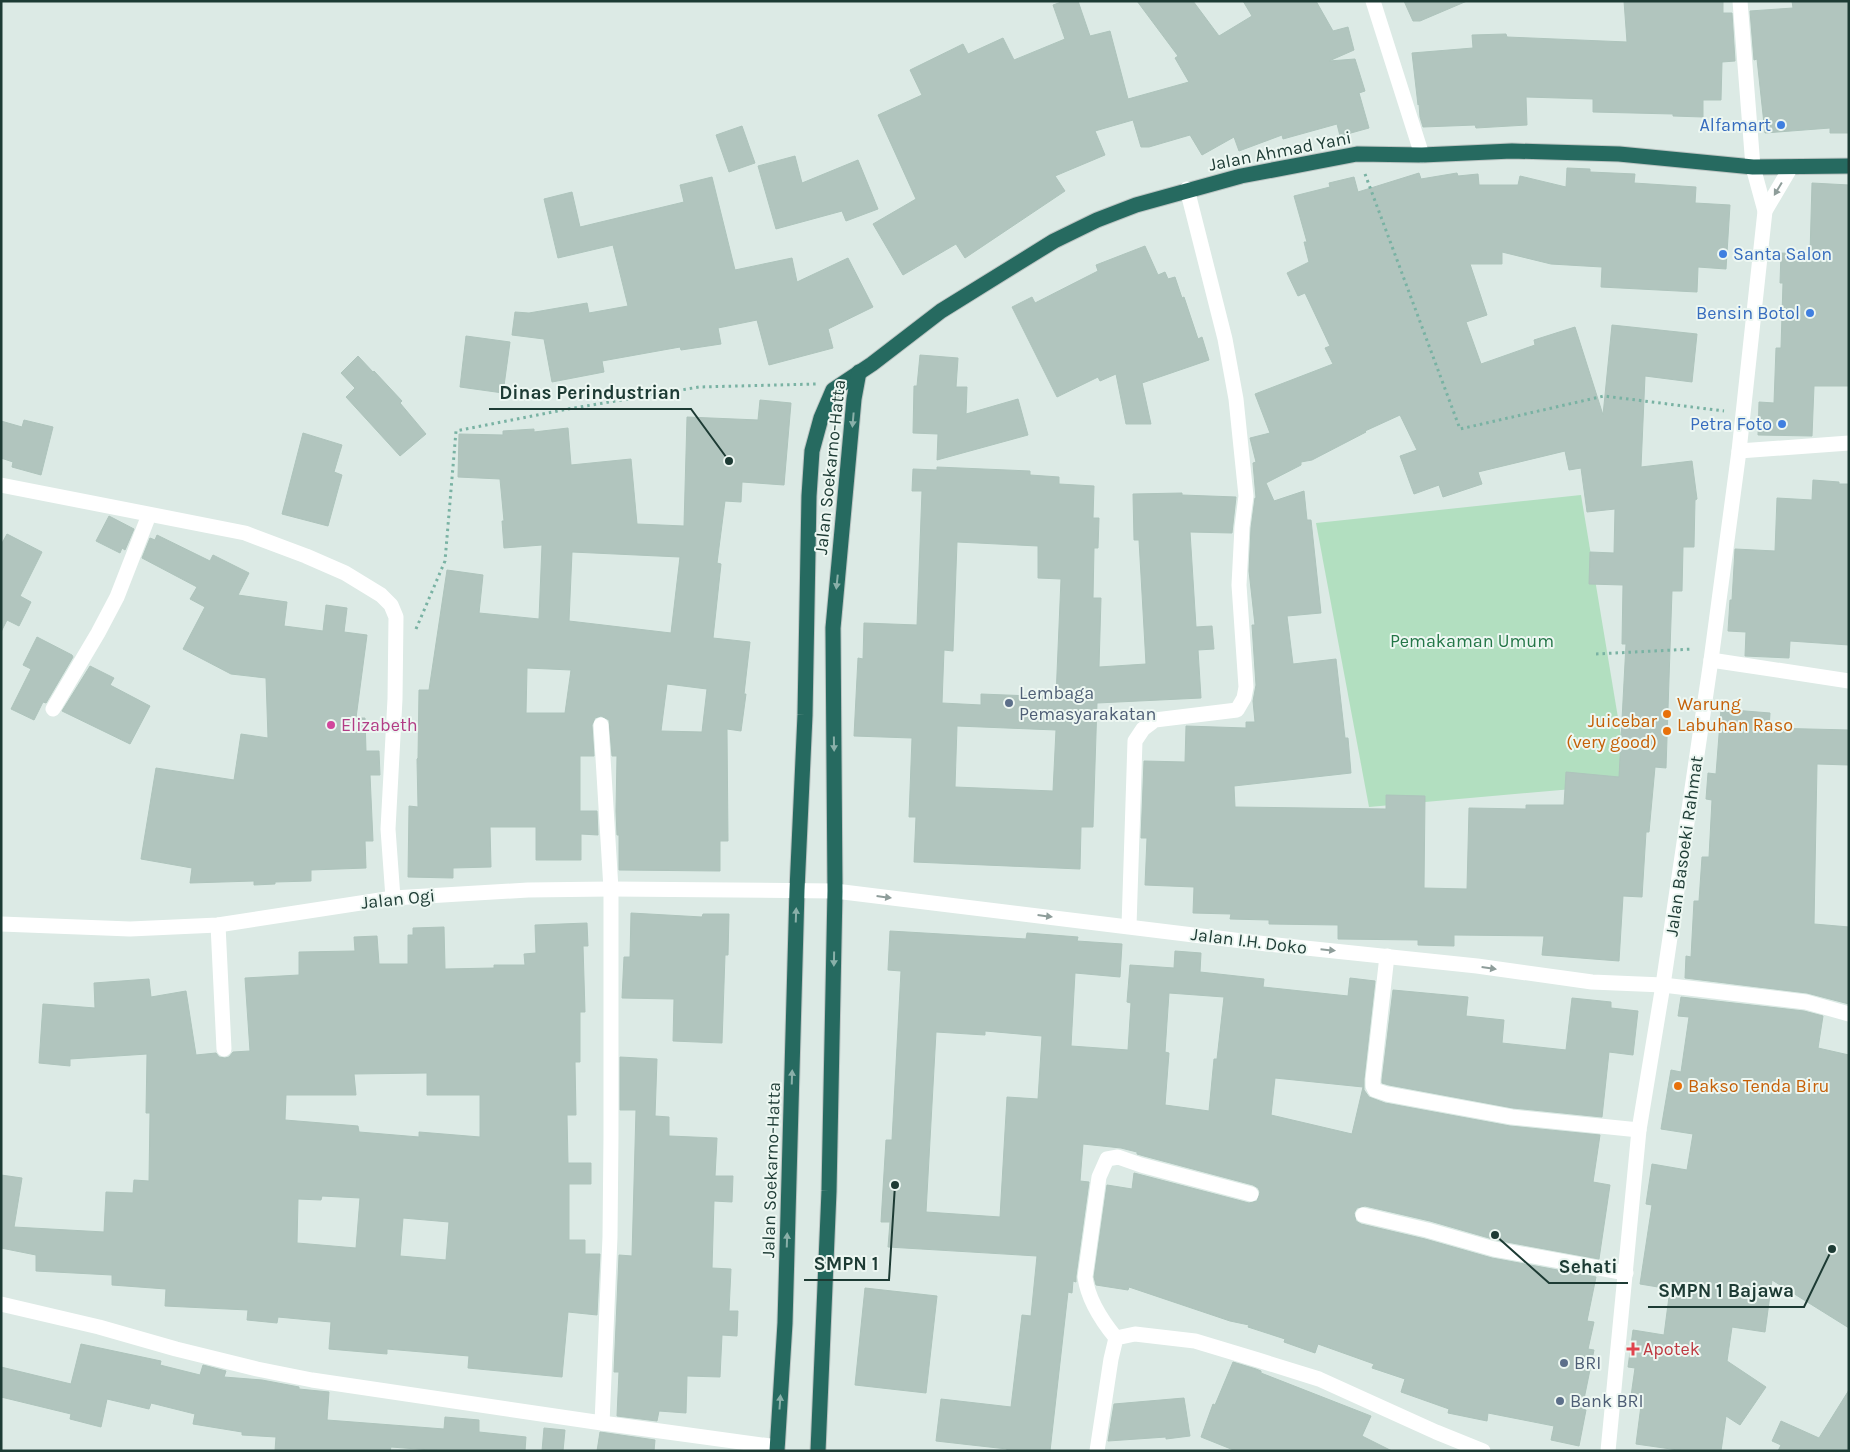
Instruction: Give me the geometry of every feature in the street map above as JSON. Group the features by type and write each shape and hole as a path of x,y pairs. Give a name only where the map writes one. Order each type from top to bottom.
{"highway":[{"name":"Jalan Ahmad Yani","path":"859,372 940,311 1054,241 1136,205 1241,176 1357,154 1422,155 1512,151 1618,154 1753,167 1849,166"},
{"name":"Jalan Soekarno-Hatta","path":"777,1449 785,1323 810,487 814,442 821,418 833,390 859,372"},
{"name":"Jalan Soekarno-Hatta","path":"818,1451 829,1191 835,891 833,628 854,399 859,372"}],"street":[{"path":"1374,1 1422,155"},
{"path":"1740,1 1753,167 1765,211"},
{"path":"1765,211 1791,167"},
{"path":"1130,926 1135,741 1143,729 1155,720 1237,710 1244,698 1246,686 1239,585 1246,496 1236,399 1225,339 1188,190"},
{"name":"Jalan Basoeki Rahmat","path":"1608,1451 1639,1130 1663,985 1739,451 1765,211"},
{"path":"1739,451 1849,443"},
{"path":"1,485 244,532 345,573 382,595 391,605 396,617 388,829 393,898"},
{"path":"53,709 117,597 149,514"},
{"path":"1711,654 1849,681"},
{"path":"601,725 611,889 610,1237 602,1423"},
{"name":"Jalan Ogi","path":"1,924 130,929 218,925 393,898 528,890 797,890"},
{"path":"797,890 835,891"},
{"name":"Jalan I.H. Doko","path":"835,891 1592,982 1663,985 1806,1002 1849,1014"},
{"path":"218,925 224,1049"},
{"path":"1387,956 1373,1079 1375,1090 1387,1094 1512,1117 1639,1130"},
{"path":"1116,1338 1103,1321 1087,1290 1085,1278 1099,1177 1107,1159 1118,1157 1141,1165 1252,1194"},
{"path":"1362,1215 1427,1230 1494,1249 1626,1273"},
{"path":"1,1304 99,1327 212,1358 312,1380 777,1449"},
{"path":"1116,1338 1135,1334 1195,1341 1319,1379 1458,1446 1483,1451"},
{"path":"1097,1451 1116,1338"}],"path":[{"path":"1357,154 1460,429 1604,396 1742,414"},
{"path":"396,656 405,655 445,561 456,430 699,387 814,382 833,390"},
{"path":"1596,654 1711,654"}],"green space":[{"name":"Pemakaman Umum","path":"1581,495 1629,784 1369,807 1316,523"}],"building":[{"path":"1064,1 1078,1 1090,36 1110,31 1128,99 1189,82 1175,58 1178,56 1137,1 1193,1 1219,36 1252,16 1243,1 1316,1 1333,31 1348,27 1354,50 1329,61 1355,59 1365,91 1359,93 1369,128 1340,136 1337,124 1283,139 1282,135 1239,151 1234,137 1202,155 1190,135 1149,147 1141,147 1133,120 1095,131 1105,155 1055,176 1065,191 965,258 956,244 903,275 873,224 916,199 878,115 922,95 910,70 963,44 968,54 1003,38 1014,60 1065,39 1053,5"},
{"path":"1404,1 1467,1 1420,21 1413,21"},
{"path":"1624,1 1723,1 1723,13 1732,13 1735,61 1722,62 1721,100 1703,100 1703,117 1673,116 1673,114 1593,112 1593,99 1526,97 1527,125 1476,128 1475,125 1423,127 1418,105 1412,53 1473,48 1472,35 1506,34 1507,37 1627,42"},
{"path":"1792,1 1849,1 1849,133 1830,133 1830,128 1765,133 1757,59 1754,60 1750,11 1793,8"},
{"path":"742,126 755,163 729,172 716,135"},
{"path":"795,156 802,183 858,160 878,209 846,221 842,211 776,229 758,166"},
{"path":"1567,168 1590,169 1590,172 1635,174 1634,183 1696,187 1695,203 1730,205 1726,269 1698,267 1697,292 1601,287 1602,267 1551,264 1502,252 1502,264 1470,264 1487,315 1466,322 1481,364 1535,345 1534,340 1575,327 1603,415 1612,325 1697,334 1692,382 1645,376 1641,467 1692,461 1697,499 1695,500 1694,547 1683,547 1682,591 1672,591 1666,768 1655,767 1649,832 1646,832 1642,897 1623,896 1619,961 1542,955 1544,936 1454,935 1454,946 1418,945 1418,940 1338,939 1338,925 1269,924 1269,920 1230,919 1231,914 1193,913 1194,887 1145,885 1147,838 1141,838 1144,761 1185,762 1186,726 1246,728 1246,722 1255,722 1253,701 1256,685 1252,625 1255,625 1249,571 1251,528 1256,498 1253,463 1256,462 1250,438 1270,433 1255,394 1333,364 1325,348 1330,346 1305,293 1298,296 1287,273 1309,262 1304,242 1307,242 1294,196 1330,187 1329,183 1354,177 1358,192 1419,173 1421,179 1457,173 1458,176 1478,174 1479,185 1518,185 1520,176 1566,187","holes":["1400,415 1417,450 1400,456 1414,494 1439,485 1443,497 1482,484 1478,472 1565,451 1569,470 1581,468 1587,512 1615,509 1614,553 1590,552 1589,584 1623,585 1622,644 1626,644 1619,777 1566,772 1564,805 1526,805 1526,809 1469,808 1467,889 1424,888 1425,796 1386,795 1386,809 1235,807 1234,786 1351,773 1348,738 1345,738 1336,659 1293,664 1287,616 1321,613 1311,520 1307,520 1304,491 1274,501 1266,483 1301,465 1301,462 1312,460 1365,431"]},
{"path":"712,177 735,270 792,258 797,282 848,258 873,307 828,329 833,348 769,365 757,320 718,328 721,344 681,350 680,347 602,361 604,372 552,382 544,339 512,335 515,312 529,313 587,303 589,313 628,306 613,245 558,258 544,199 572,192 580,227 684,202 680,185"},
{"path":"1812,183 1849,185 1849,386 1814,386 1812,436 1758,435 1759,402 1774,403 1776,348 1781,348 1783,283 1780,283 1781,253 1810,254"},
{"path":"1145,246 1158,275 1165,272 1168,279 1175,277 1198,339 1202,337 1209,360 1142,383 1151,424 1126,424 1116,374 1100,381 1098,377 1057,397 1012,307 1032,297 1035,303 1098,271 1096,265"},
{"path":"466,336 510,342 503,393 460,387"},
{"path":"920,355 958,358 956,387 967,387 966,414 1018,399 1028,435 937,460 938,434 913,433 914,386 917,386"},
{"path":"358,356 402,401 400,403 426,434 400,456 346,397 355,388 341,373"},
{"path":"760,400 791,403 784,485 742,482 741,502 725,501 717,563 721,564 713,638 750,642 741,731 727,729 728,841 720,841 720,871 619,870 619,835 617,835 616,811 617,756 612,756 609,720 601,716 595,718 592,725 594,756 580,756 580,811 597,811 598,835 581,834 581,860 536,860 536,827 490,827 491,867 453,868 453,878 408,877 409,806 418,807 419,690 429,690 447,570 483,575 479,613 539,619 542,545 504,548 502,521 504,521 500,479 458,477 459,434 503,435 503,431 534,429 534,432 568,428 571,465 631,459 637,524 684,526 687,417 758,420","holes":["572,552 680,557 671,633 569,621","527,668 571,670 565,713 526,713","667,684 707,689 702,732 661,731"]},
{"path":"24,420 53,427 41,475 12,467 13,462 1,458 1,421 22,427"},
{"path":"303,433 342,445 334,472 342,475 328,526 282,514"},
{"path":"937,467 1030,471 1030,475 1059,477 1059,484 1094,486 1093,518 1099,518 1098,548 1094,548 1093,598 1101,598 1099,667 1146,664 1139,540 1134,540 1133,494 1182,493 1182,495 1236,497 1232,533 1190,532 1196,627 1212,626 1214,649 1198,650 1201,698 1097,703 1093,827 1081,827 1080,869 914,862 916,817 909,817 912,738 854,736 858,658 863,659 864,623 917,625 922,491 912,491 913,469 937,470","holes":["957,542 1038,546 1038,578 1061,579 1056,697 981,694 981,705 942,703 944,650 953,651","957,726 1056,730 1053,791 955,787"]},
{"path":"1813,480 1849,484 1849,645 1790,641 1789,658 1745,656 1746,632 1728,631 1735,549 1775,551 1777,498 1812,500"},
{"path":"109,516 134,529 125,550 122,548 120,553 96,541"},
{"path":"7,534 42,552 20,596 31,602 19,626 7,620 1,632 1,545"},
{"path":"157,535 210,561 213,555 249,573 238,595 287,602 284,626 323,631 326,605 347,608 344,632 367,635 356,718 365,718 366,751 379,751 380,775 370,775 373,841 365,841 366,868 311,870 311,881 275,882 275,884 254,885 254,881 190,883 192,868 141,859 156,768 234,780 241,734 268,738 266,678 231,674 183,649 205,607 190,599 197,587 142,558 150,538 155,540"},
{"path":"37,637 73,657 46,703 43,702 34,720 11,709 31,669 23,665"},
{"path":"90,666 114,678 110,685 150,706 130,744 62,711"},
{"path":"1721,709 1770,713 1769,728 1849,730 1849,765 1817,764 1814,924 1849,927 1849,1004 1807,993 1685,978 1686,956 1691,957 1694,901 1699,901 1702,857 1709,857 1712,800 1706,799 1708,773 1716,774"},
{"path":"631,913 702,917 703,914 729,914 728,955 725,955 722,1043 673,1041 674,999 622,998 624,957 630,957"},
{"path":"587,923 588,946 583,946 585,1012 580,1012 580,1062 575,1062 576,1115 567,1115 568,1163 591,1163 591,1184 569,1184 569,1240 585,1240 585,1254 600,1254 597,1315 568,1312 562,1377 468,1368 469,1356 387,1349 387,1354 329,1349 331,1322 278,1317 277,1323 247,1320 248,1310 165,1306 166,1289 112,1285 112,1275 36,1271 36,1255 1,1248 1,1175 22,1178 14,1227 104,1232 106,1192 133,1193 134,1180 149,1181 150,1113 146,1113 147,1054 70,1059 70,1066 39,1063 43,1004 95,1008 94,983 149,979 151,997 186,991 196,1055 216,1053 219,1057 225,1058 229,1057 233,1052 250,1051 245,978 299,975 299,952 355,951 354,937 377,936 379,964 408,964 408,935 413,935 413,928 444,927 445,969 494,968 494,965 525,965 524,954 536,953 535,925","holes":["427,1073 427,1095 480,1095 480,1137 419,1132 419,1137 359,1132 358,1126 285,1120 286,1095 356,1095 354,1074","322,1196 360,1198 356,1248 297,1243 298,1199 321,1200","403,1218 449,1222 446,1260 400,1256"]},
{"path":"890,931 1026,939 1027,933 1078,937 1077,941 1122,944 1120,977 1075,973 1071,1046 1128,1050 1131,1003 1127,1002 1130,965 1174,968 1175,951 1201,953 1200,972 1264,979 1263,987 1348,996 1350,978 1375,981 1364,1079 1364,1090 1369,1097 1385,1103 1510,1126 1600,1135 1593,1182 1610,1185 1599,1259 1496,1240 1430,1221 1365,1206 1357,1208 1354,1213 1356,1221 1361,1224 1425,1239 1492,1258 1596,1277 1587,1321 1594,1322 1588,1349 1594,1350 1582,1409 1586,1410 1579,1446 1551,1440 1554,1426 1488,1413 1487,1421 1448,1413 1449,1409 1401,1392 1405,1379 1372,1368 1374,1364 1318,1344 1315,1353 1284,1342 1285,1339 1248,1327 1249,1325 1230,1321 1129,1287 1128,1290 1096,1285 1094,1277 1107,1185 1132,1189 1134,1173 1249,1203 1257,1201 1260,1192 1253,1185 1144,1156 1137,1154 1137,1152 1121,1148 1083,1144 1080,1181 1089,1182 1076,1282 1073,1281 1072,1293 1068,1292 1050,1451 1007,1451 1007,1449 936,1441 941,1399 1011,1407 1022,1315 1031,1316 1037,1256 888,1247 890,1222 881,1222 886,1140 892,1140 901,971 888,970","holes":["1169,993 1224,997 1217,1059 1214,1059 1209,1111 1165,1105 1169,1053 1165,1052","985,1031 1042,1036 1038,1099 1007,1097 1000,1217 926,1212 936,1032 985,1035","1275,1078 1363,1087 1352,1134 1271,1115"]},
{"path":"1393,990 1468,997 1466,1016 1504,1020 1502,1043 1566,1050 1572,998 1611,1002 1611,1008 1638,1011 1633,1055 1609,1052 1602,1117 1513,1108 1389,1085 1382,1083 1382,1080"},
{"path":"1681,997 1804,1011 1823,1016 1818,1048 1849,1055 1849,1328 1772,1280 1765,1332 1732,1327 1727,1361 1766,1387 1740,1425 1726,1416 1721,1451 1685,1451 1636,1444 1642,1398 1631,1396 1635,1368 1628,1367 1633,1330 1664,1335 1670,1289 1640,1284 1652,1205 1646,1204 1652,1164 1687,1170 1693,1134 1661,1129 1671,1070 1681,1072 1689,1017 1678,1016"},
{"path":"620,1057 657,1059 655,1116 669,1117 669,1136 717,1138 715,1176 733,1176 732,1202 714,1201 712,1268 731,1269 729,1311 738,1311 737,1336 722,1335 720,1377 687,1376 686,1413 659,1411 657,1421 617,1416 619,1372 614,1372 619,1255 632,1256 636,1110 620,1110"},
{"path":"865,1288 937,1296 926,1393 855,1385"},
{"path":"81,1344 161,1361 160,1365 200,1375 203,1365 226,1371 224,1377 262,1380 299,1387 299,1389 329,1392 327,1420 444,1429 445,1417 479,1420 479,1432 526,1437 525,1451 444,1451 391,1447 390,1451 275,1451 276,1437 242,1435 242,1432 193,1424 195,1414 151,1403 149,1409 107,1399 101,1427 70,1419 71,1414 1,1397 1,1367 71,1384"},
{"path":"1233,1362 1256,1369 1261,1371 1261,1373 1371,1416 1362,1436 1392,1451 1236,1451 1201,1437 1213,1404 1215,1405"},
{"path":"1849,1390 1849,1451 1778,1451 1781,1445 1772,1441 1781,1421 1819,1438"},
{"path":"1184,1398 1190,1436 1166,1439 1166,1437 1108,1441 1114,1404"},
{"path":"544,1428 565,1430 563,1451 542,1451"},
{"path":"600,1432 655,1440 654,1451 597,1451"}],"place":[{"name":"Alfamart","path":"1781,125"},
{"name":"Santa Salon","path":"1723,254"},
{"name":"Bensin Botol","path":"1810,313"},
{"name":"Petra Foto","path":"1782,424"},
{"name":"Dinas Perindustrian","path":"729,461"},
{"name":"Lembaga Pemasyarakatan","path":"1009,703"},
{"name":"Warung Labuhan Raso","path":"1667,714"},
{"name":"Elizabeth","path":"331,725"},
{"name":"Juicebar (very good)","path":"1667,731"},
{"name":"Bakso Tenda Biru","path":"1678,1086"},
{"name":"SMPN 1","path":"895,1185"},
{"name":"Sehati","path":"1495,1235"},
{"name":"SMPN 1 Bajawa","path":"1832,1249"},
{"name":"Apotek","path":"1633,1349"},
{"name":"BRI","path":"1564,1363"},
{"name":"Bank BRI","path":"1560,1401"}]}
